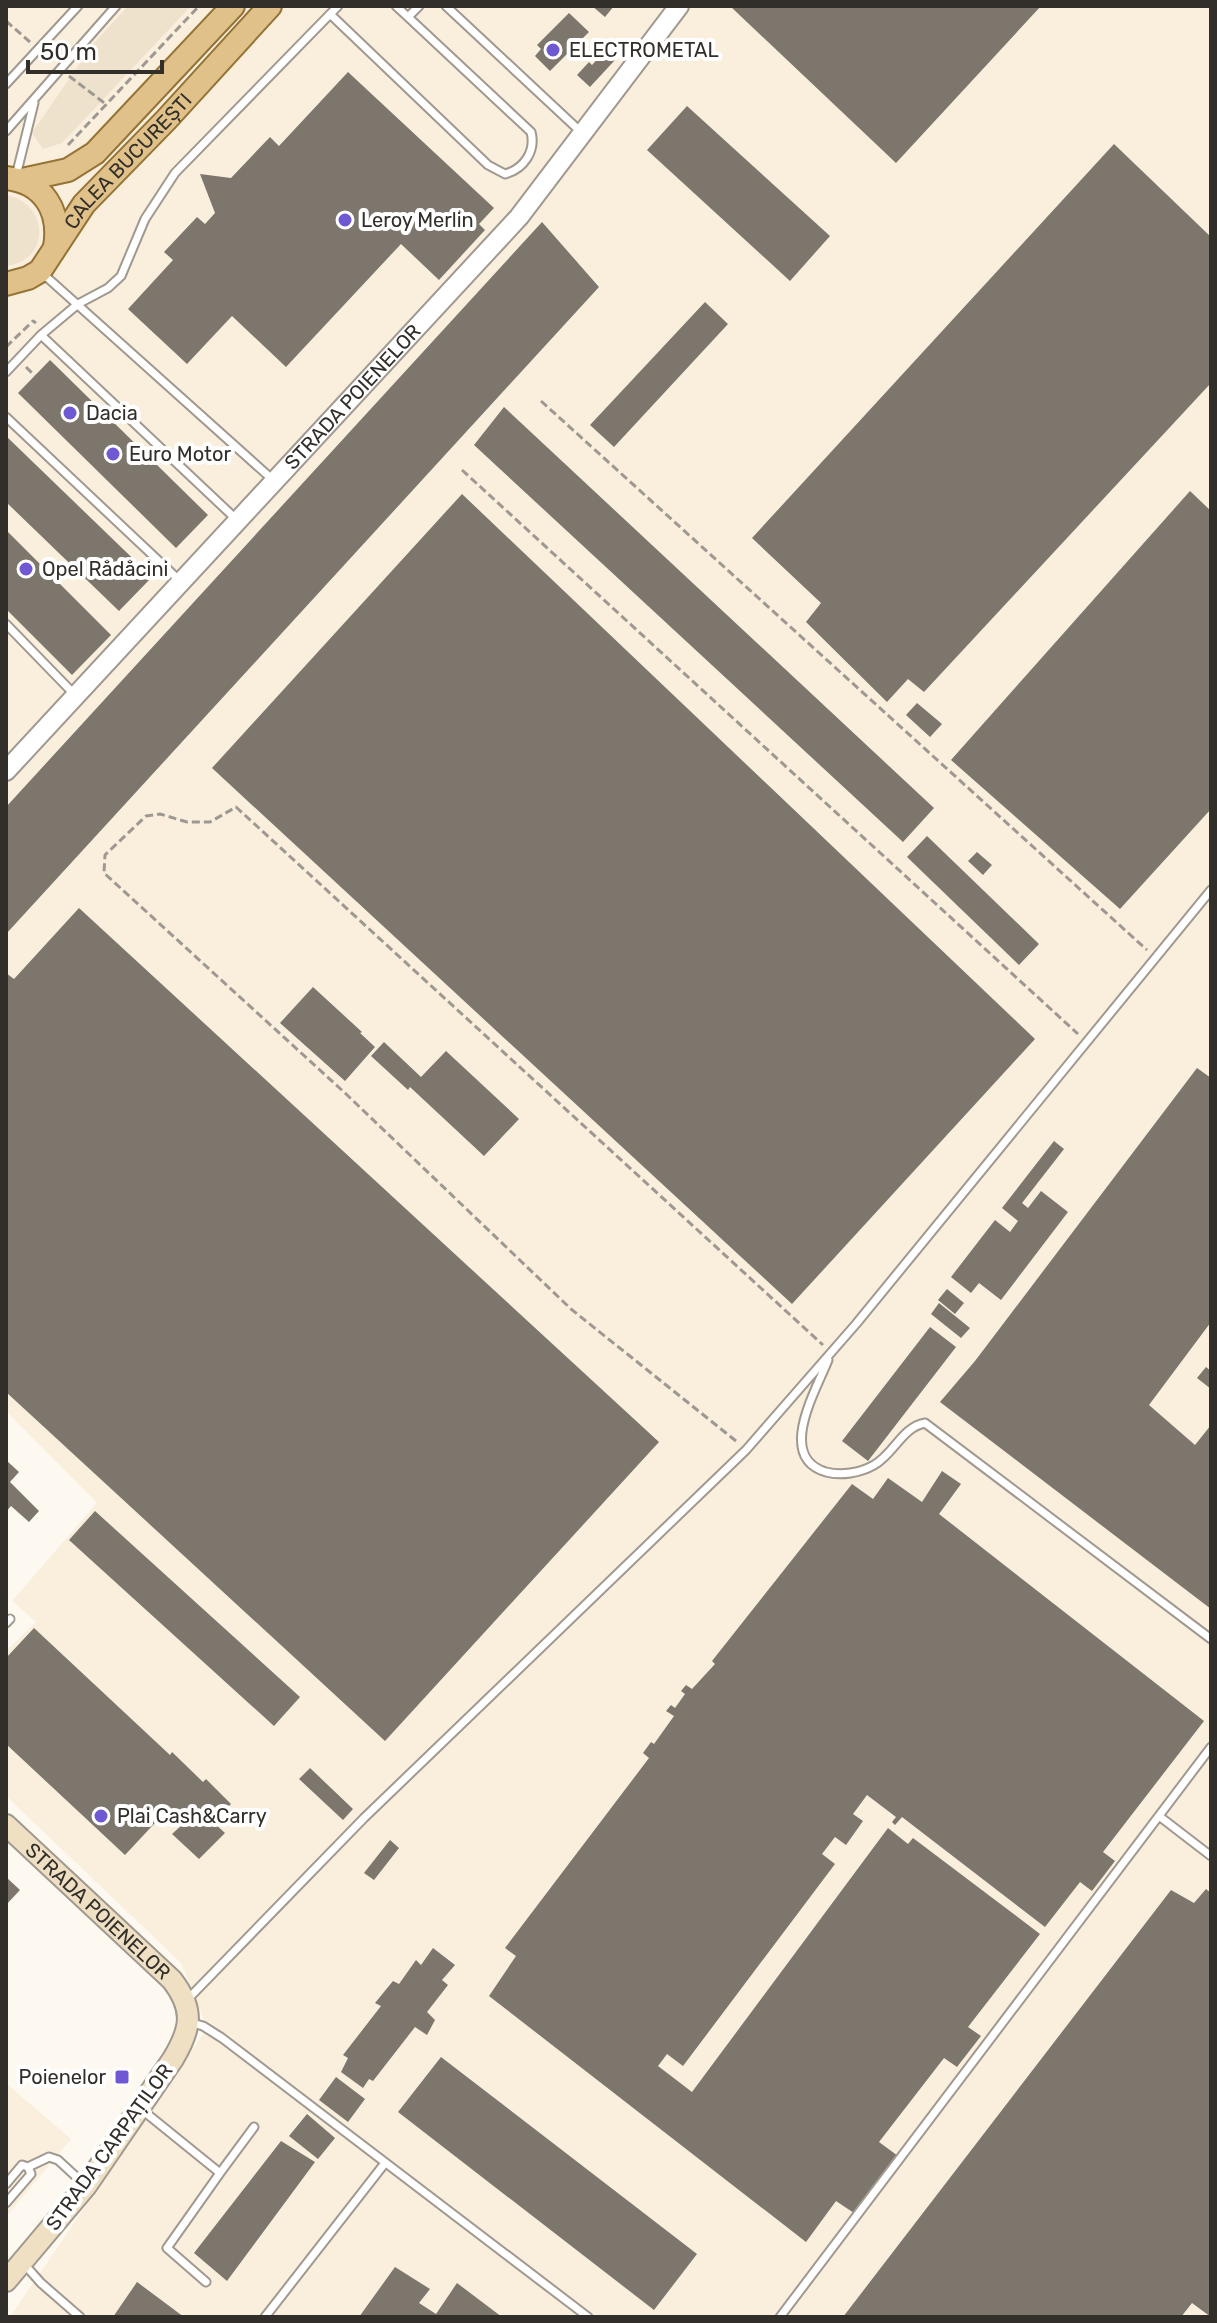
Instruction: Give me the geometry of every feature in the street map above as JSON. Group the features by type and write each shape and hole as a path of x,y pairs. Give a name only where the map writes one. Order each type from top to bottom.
{"main road":[{"name":"CALEA BUCUREȘTI","path":"15,179 68,170 95,153 233,6"},
{"name":"CALEA BUCUREȘTI","path":"40,271 84,204 270,6"},
{"name":"CALEA BUCUREȘTI","path":"15,179 37,188 48,200 58,231 55,248"},
{"path":"9,288 40,271"},
{"name":"STRADA POIENELOR","path":"6,1825 166,1974 180,1990 187,2012"},
{"name":"STRADA CARPAȚILOR","path":"6,2281 86,2186 139,2108 182,2043 187,2012"}],"street":[{"name":"STRADA POIENELOR","path":"6,771 519,217 679,6"}],"lane":[{"path":"6,84 78,6"},
{"path":"6,131 116,6"},
{"path":"6,372 41,335 78,304 108,288 121,276 140,227 175,173 338,6"},
{"path":"330,14 488,165 505,174 521,167 531,151 531,132 396,6"},
{"path":"408,17 419,6"},
{"path":"446,6 583,133"},
{"path":"15,179 31,109 39,94"},
{"path":"40,271 273,480"},
{"path":"41,335 237,520"},
{"path":"6,417 181,583"},
{"path":"6,624 76,696"},
{"path":"588,2317 187,2012 364,1818 746,1450 831,1353 1211,890"},
{"path":"831,1353 800,1429 803,1453 814,1469 834,1474 873,1466 889,1455 909,1429 925,1423 1211,1639"},
{"path":"780,2317 1211,1747"},
{"path":"1159,1816 1211,1856"},
{"path":"139,2108 220,2173"},
{"path":"206,2282 167,2248 254,2127"},
{"path":"6,2184 22,2165 28,2167 49,2157 58,2160 86,2186"},
{"path":"265,2317 385,2163"},
{"path":"6,2203 31,2174 28,2167"},
{"path":"23,2263 80,2317"}],"path":[{"path":"65,147 199,6"},
{"path":"66,74 107,105"},
{"path":"541,401 1155,958"},
{"path":"462,470 1087,1042"},
{"path":"746,1450 571,1309 345,1093 104,873 105,855 146,816 160,814 187,822 210,822 236,807 831,1353"}],"shaded area":[{"path":"6,6 1211,6 1211,2317 10,2317 207,2028 181,1963 6,1796 6,1651 36,1622 12,1601 97,1503 6,1411"},
{"path":"128,6 191,6 62,143 43,149 32,133 93,44"},
{"path":"6,195 20,200 31,209 39,232 31,254 21,262 6,266"},
{"path":"6,2083 71,2139 6,2217"}],"building":[{"path":"592,6 614,6 605,17"},
{"path":"730,6 1041,6 896,163"},
{"path":"569,13 589,32 550,71 535,56 541,49 537,45"},
{"path":"605,51 615,60 590,87 577,75"},
{"name":"Leroy Merlin","path":"348,72 494,208 479,224 485,230 439,280 401,244 286,367 232,316 187,364 128,309 173,260 164,252 197,217 205,224 215,213 200,174 231,178 270,137 279,146"},
{"path":"687,106 830,236 790,281 647,150"},
{"path":"1114,144 1211,237 1211,383 924,692 908,679 887,702 806,622 821,603 752,538"},
{"path":"542,222 599,287 6,934 6,807"},
{"path":"705,302 728,324 614,447 590,425"},
{"name":"Euro Motor","path":"50,360 208,515 176,548 18,393"},
{"path":"504,407 934,808 903,842 474,445"},
{"path":"6,436 152,577 119,611 6,502"},
{"path":"1190,491 1211,511 1211,809 1120,909 951,760"},
{"path":"462,494 1035,1039 792,1304 212,768"},
{"name":"Opel Rădăcini","path":"6,530 111,635 72,675 6,609"},
{"path":"917,703 942,724 930,737 906,715"},
{"path":"927,836 1039,944 1019,965 907,857"},
{"path":"977,852 992,865 983,875 968,861"},
{"path":"79,908 659,1442 385,1741 6,1392 6,973 14,979"},
{"path":"313,987 375,1047 345,1081 280,1023"},
{"path":"384,1042 421,1077 446,1051 519,1119 484,1156 410,1087 408,1090 371,1056"},
{"path":"1197,1068 1211,1078 1211,1322 1149,1405 1195,1445 1211,1425 1211,1609 940,1402 975,1361"},
{"path":"1054,1141 1064,1149 1022,1203 1028,1208 1041,1191 1068,1212 1001,1300 979,1283 971,1293 951,1277 995,1220 1010,1232 1018,1221 1002,1208"},
{"path":"947,1289 964,1303 955,1314 938,1300"},
{"path":"939,1303 970,1328 961,1338 931,1314"},
{"path":"930,1327 956,1347 868,1461 842,1441"},
{"path":"1206,1367 1211,1371 1211,1389 1197,1378"},
{"path":"6,1460 19,1472 10,1482 39,1511 29,1522 11,1506 6,1512"},
{"path":"942,1471 961,1484 939,1514 1204,1721 1103,1852 1115,1861 1092,1891 1080,1882 1045,1927 902,1817 895,1825 892,1822 896,1817 867,1795 853,1814 863,1821 846,1845 835,1837 822,1854 835,1864 683,2066 667,2054 658,2066 692,2092 888,1828 908,1844 913,1838 1040,1934 968,2027 981,2036 957,2067 944,2058 879,2142 898,2156 854,2213 836,2201 806,2242 489,1996 516,1956 505,1948 649,1758 643,1753 651,1742 654,1744 674,1716 666,1711 671,1705 675,1708 685,1694 681,1691 686,1685 692,1689 715,1664 712,1661 852,1484 873,1499 888,1478 922,1502"},
{"path":"95,1511 300,1697 274,1726 69,1540"},
{"path":"34,1628 170,1755 172,1752 203,1782 206,1779 231,1804 213,1822 225,1833 199,1859 172,1834 183,1824 168,1809 125,1855 6,1744 6,1658"},
{"path":"310,1768 353,1809 343,1820 299,1779"},
{"path":"390,1840 399,1848 374,1880 364,1873"},
{"path":"6,1877 20,1890 6,1905"},
{"path":"1206,1889 1211,1893 1211,2317 1192,2303 1181,2317 843,2317 1171,1890 1194,1903"},
{"path":"433,1948 455,1965 442,1980 448,1985 427,2012 435,2020 427,2035 415,2027 373,2081 369,2079 363,2088 341,2072 348,2058 343,2055 381,2006 375,2003 393,1981 399,1984 416,1960 421,1965"},
{"path":"441,2057 697,2254 654,2310 398,2112"},
{"path":"336,2077 365,2099 348,2122 319,2100"},
{"path":"307,2114 335,2138 318,2159 289,2136"},
{"path":"281,2141 315,2162 227,2281 194,2253"},
{"path":"395,2267 430,2289 419,2303 436,2314 457,2283 502,2317 359,2317"},
{"path":"137,2282 184,2317 113,2317"}],"place":[{"name":"ELECTROMETAL","path":"553,50"},
{"name":"Leroy Merlin","path":"345,220"},
{"name":"Dacia","path":"70,413"},
{"name":"Euro Motor","path":"113,454"},
{"name":"Opel Rădăcini","path":"26,569"},
{"name":"Plai Cash&Carry","path":"101,1816"},
{"name":"Poienelor","path":"122,2077"}]}
